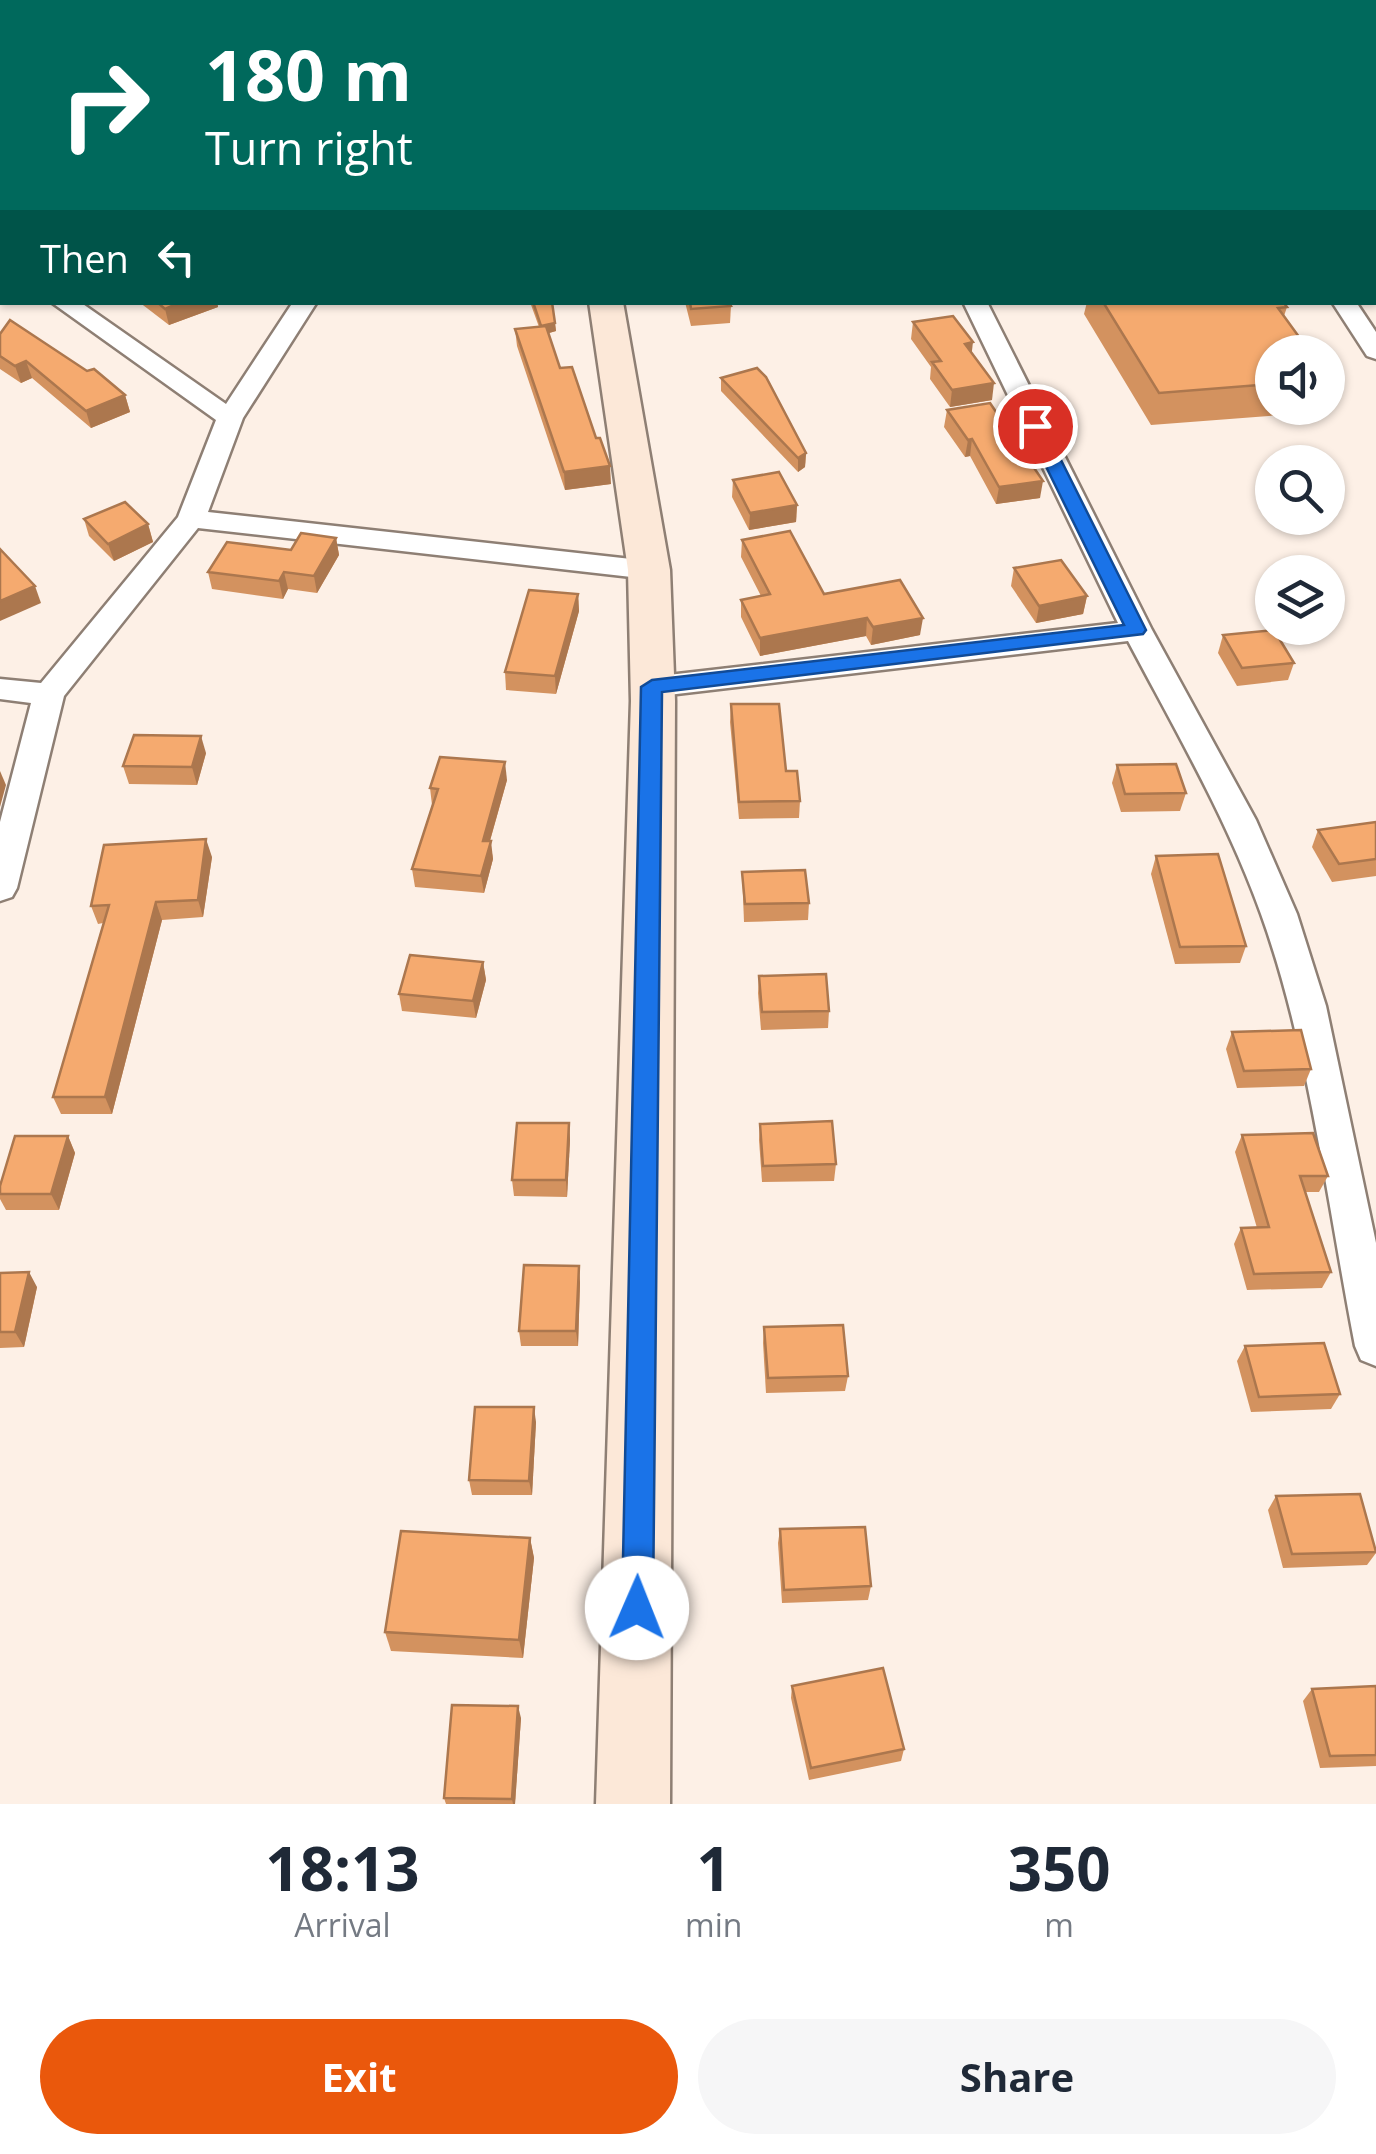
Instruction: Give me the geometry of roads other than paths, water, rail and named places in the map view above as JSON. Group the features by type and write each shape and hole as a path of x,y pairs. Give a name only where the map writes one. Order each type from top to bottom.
{"main road":[{"path":"606,305 649,570 652,687 633,1804"}],"street":[{"path":"68,305 230,418"},
{"path":"0,888 49,694 191,519 230,418 303,305"},
{"path":"975,305 1136,630 1239,820 1279,914 1308,1006 1376,1346"},
{"path":"1346,305 1376,350"},
{"path":"191,519 649,570"},
{"path":"652,687 1136,630"},
{"path":"0,689 49,694"}]}
